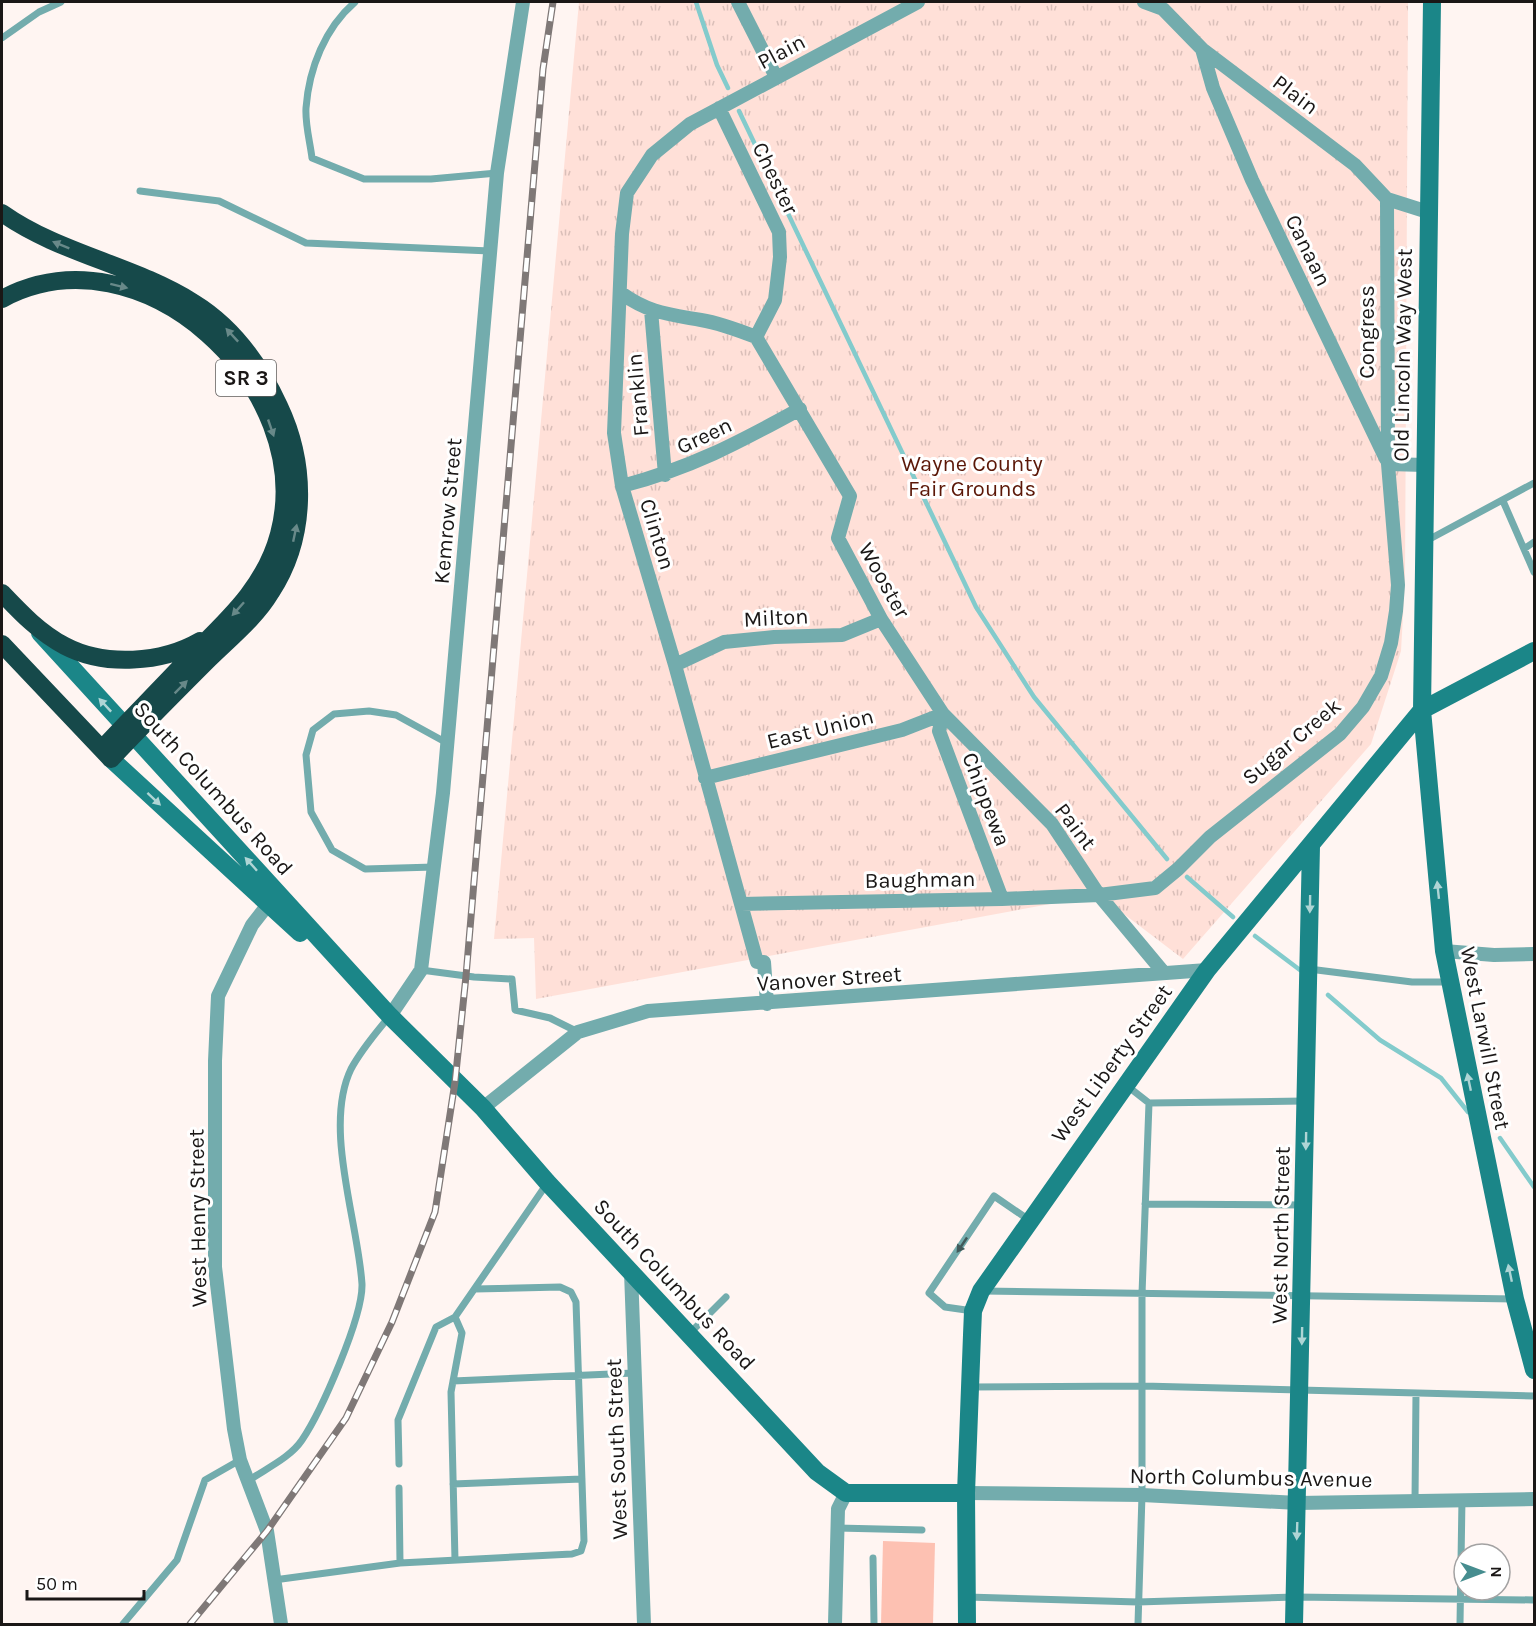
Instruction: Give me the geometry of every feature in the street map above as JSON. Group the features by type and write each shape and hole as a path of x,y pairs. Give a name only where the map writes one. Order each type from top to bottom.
{"highway":[{"path":"2,213 53,242 175,292 214,318 228,330 252,358 277,402 290,434 298,472 299,512 293,545 279,579 254,613 129,730"},
{"name":"SR 3","path":"2,298 25,288 61,281 94,281 129,288 162,302 196,324 227,353 244,375 268,418 283,474 284,507 280,532 265,571 242,604 216,631 189,647 151,658 113,659 65,646 29,621"},
{"name":"South Columbus Road","path":"2,593 29,621"},
{"path":"106,754 216,631"},
{"name":"South Columbus Road","path":"2,644 106,754"}],"main road":[{"name":"Old Lincoln Way West","path":"1422,710 1431,2"},
{"name":"South Columbus Road","path":"29,621 129,730 273,898 483,1108 547,1182 817,1472 846,1493"},
{"name":"West Liberty Street","path":"967,1624 966,1493 973,1311 981,1291 1207,970 1422,710 1534,651"},
{"name":"West Larwill Street","path":"1422,710 1444,951 1515,1299 1531,1347 1534,1370"},
{"name":"South Columbus Road","path":"106,754 273,898"},
{"name":"West North Street","path":"1294,1624 1305,1205 1311,846"},
{"path":"846,1493 966,1493"}],"street":[{"name":"Kemrow Street","path":"390,1016 421,970 447,743 497,173 523,2"},
{"path":"738,2 776,77"},
{"name":"Plain","path":"723,105 918,2"},
{"name":"Plain","path":"1144,2 1163,9 1202,49 1355,165 1387,199 1428,212"},
{"name":"Canaan","path":"1202,49 1213,88 1252,180 1388,464"},
{"name":"Clinton","path":"723,105 690,124 652,155 627,193 622,234 614,433 622,486 675,665 757,962 764,962 767,1004"},
{"name":"Chester","path":"723,105 779,232 780,257 775,300 756,337"},
{"name":"Congress","path":"1387,199 1388,464"},
{"path":"621,293 639,306 651,310 702,320 756,337"},
{"name":"Franklin","path":"651,310 665,475"},
{"name":"Wooster","path":"756,337 850,496 838,538 881,619 943,714"},
{"name":"Green","path":"622,486 665,475 712,457 800,409"},
{"path":"1388,464 1425,465"},
{"name":"Sugar Creek","path":"1099,895 1155,888 1210,837 1340,734 1363,706 1381,676 1391,643 1396,611 1397,577 1388,464"},
{"name":"Milton","path":"675,665 723,642 774,637 842,635 881,619"},
{"name":"Paint","path":"943,714 1052,824 1099,895 1164,973"},
{"name":"East Union","path":"705,778 902,730 943,714"},
{"name":"Chippewa","path":"943,714 939,731 1002,898"},
{"name":"Baughman","path":"741,904 1099,895"},
{"name":"West Henry Street","path":"273,898 252,926 218,996 215,1061 215,1267 240,1460 267,1531 281,1624"},
{"path":"1444,951 1494,955 1534,954"},
{"name":"Vanover Street","path":"483,1108 578,1032 648,1011 1207,970"},
{"name":"West South Street","path":"631,1272 644,1624"},
{"path":"834,1624 838,1509 846,1493"},
{"name":"North Columbus Avenue","path":"966,1493 1142,1495 1298,1503 1534,1499"}],"lane":[{"path":"2,38 39,12 61,2"},
{"path":"355,2 346,9 319,48 306,109 312,158 364,179 431,179 497,173"},
{"path":"140,191 219,201 306,243 490,250"},
{"path":"1424,542 1534,483"},
{"path":"1503,501 1534,572"},
{"path":"1524,549 1534,542"},
{"path":"434,867 365,869 332,850 311,812 306,756 314,730 334,714 369,711 396,715 447,743"},
{"path":"1309,969 1412,982 1450,982"},
{"path":"421,970 512,979 515,1010 550,1018 578,1032"},
{"path":"248,1481 302,1441 342,1359 362,1287 340,1123 343,1095 350,1071 363,1048 390,1016"},
{"path":"1125,1085 1149,1103 1306,1101"},
{"path":"1138,1624 1142,1495 1142,1294 1149,1103"},
{"path":"399,1464 398,1420 436,1327 455,1317 547,1182"},
{"path":"973,1311 945,1307 929,1293 994,1197 1029,1220"},
{"path":"1145,1204 1305,1205"},
{"path":"274,1580 400,1563 572,1554 581,1551 584,1541 576,1302 571,1292 560,1287 475,1289"},
{"path":"981,1291 1515,1299"},
{"path":"688,1334 726,1297"},
{"path":"455,1317 462,1333 451,1392 455,1560"},
{"path":"453,1380 634,1373"},
{"path":"971,1388 1143,1386 1534,1396"},
{"path":"1415,1500 1416,1393"},
{"path":"123,1624 177,1560 205,1480 240,1460"},
{"path":"453,1484 582,1479"},
{"path":"399,1488 400,1563"},
{"path":"1461,1499 1461,1542"},
{"path":"837,1528 922,1530"},
{"path":"873,1558 874,1624"},
{"path":"967,1597 1138,1602 1295,1597 1452,1601"},
{"path":"1512,1600 1534,1600"},
{"path":"1460,1602 1460,1624"}],"green space":[{"name":"Wayne County Fair Grounds","path":"579,2 1408,2 1405,580 1401,651 1371,744 1183,959 1099,895 536,999 534,938 494,939"}],"building":[{"path":"883,1541 935,1543 933,1624 881,1624"}],"waterway":[{"path":"696,2 717,65 728,88"},
{"path":"739,111 976,607 1034,697 1167,859"},
{"path":"1187,877 1233,917"},
{"path":"1255,936 1300,970"},
{"path":"1328,995 1380,1040 1441,1078 1468,1112"},
{"path":"1500,1138 1534,1187"}],"railway":[{"path":"190,1624 267,1531 346,1418 392,1322 435,1212 455,1082 466,976 543,69 553,2"}]}
